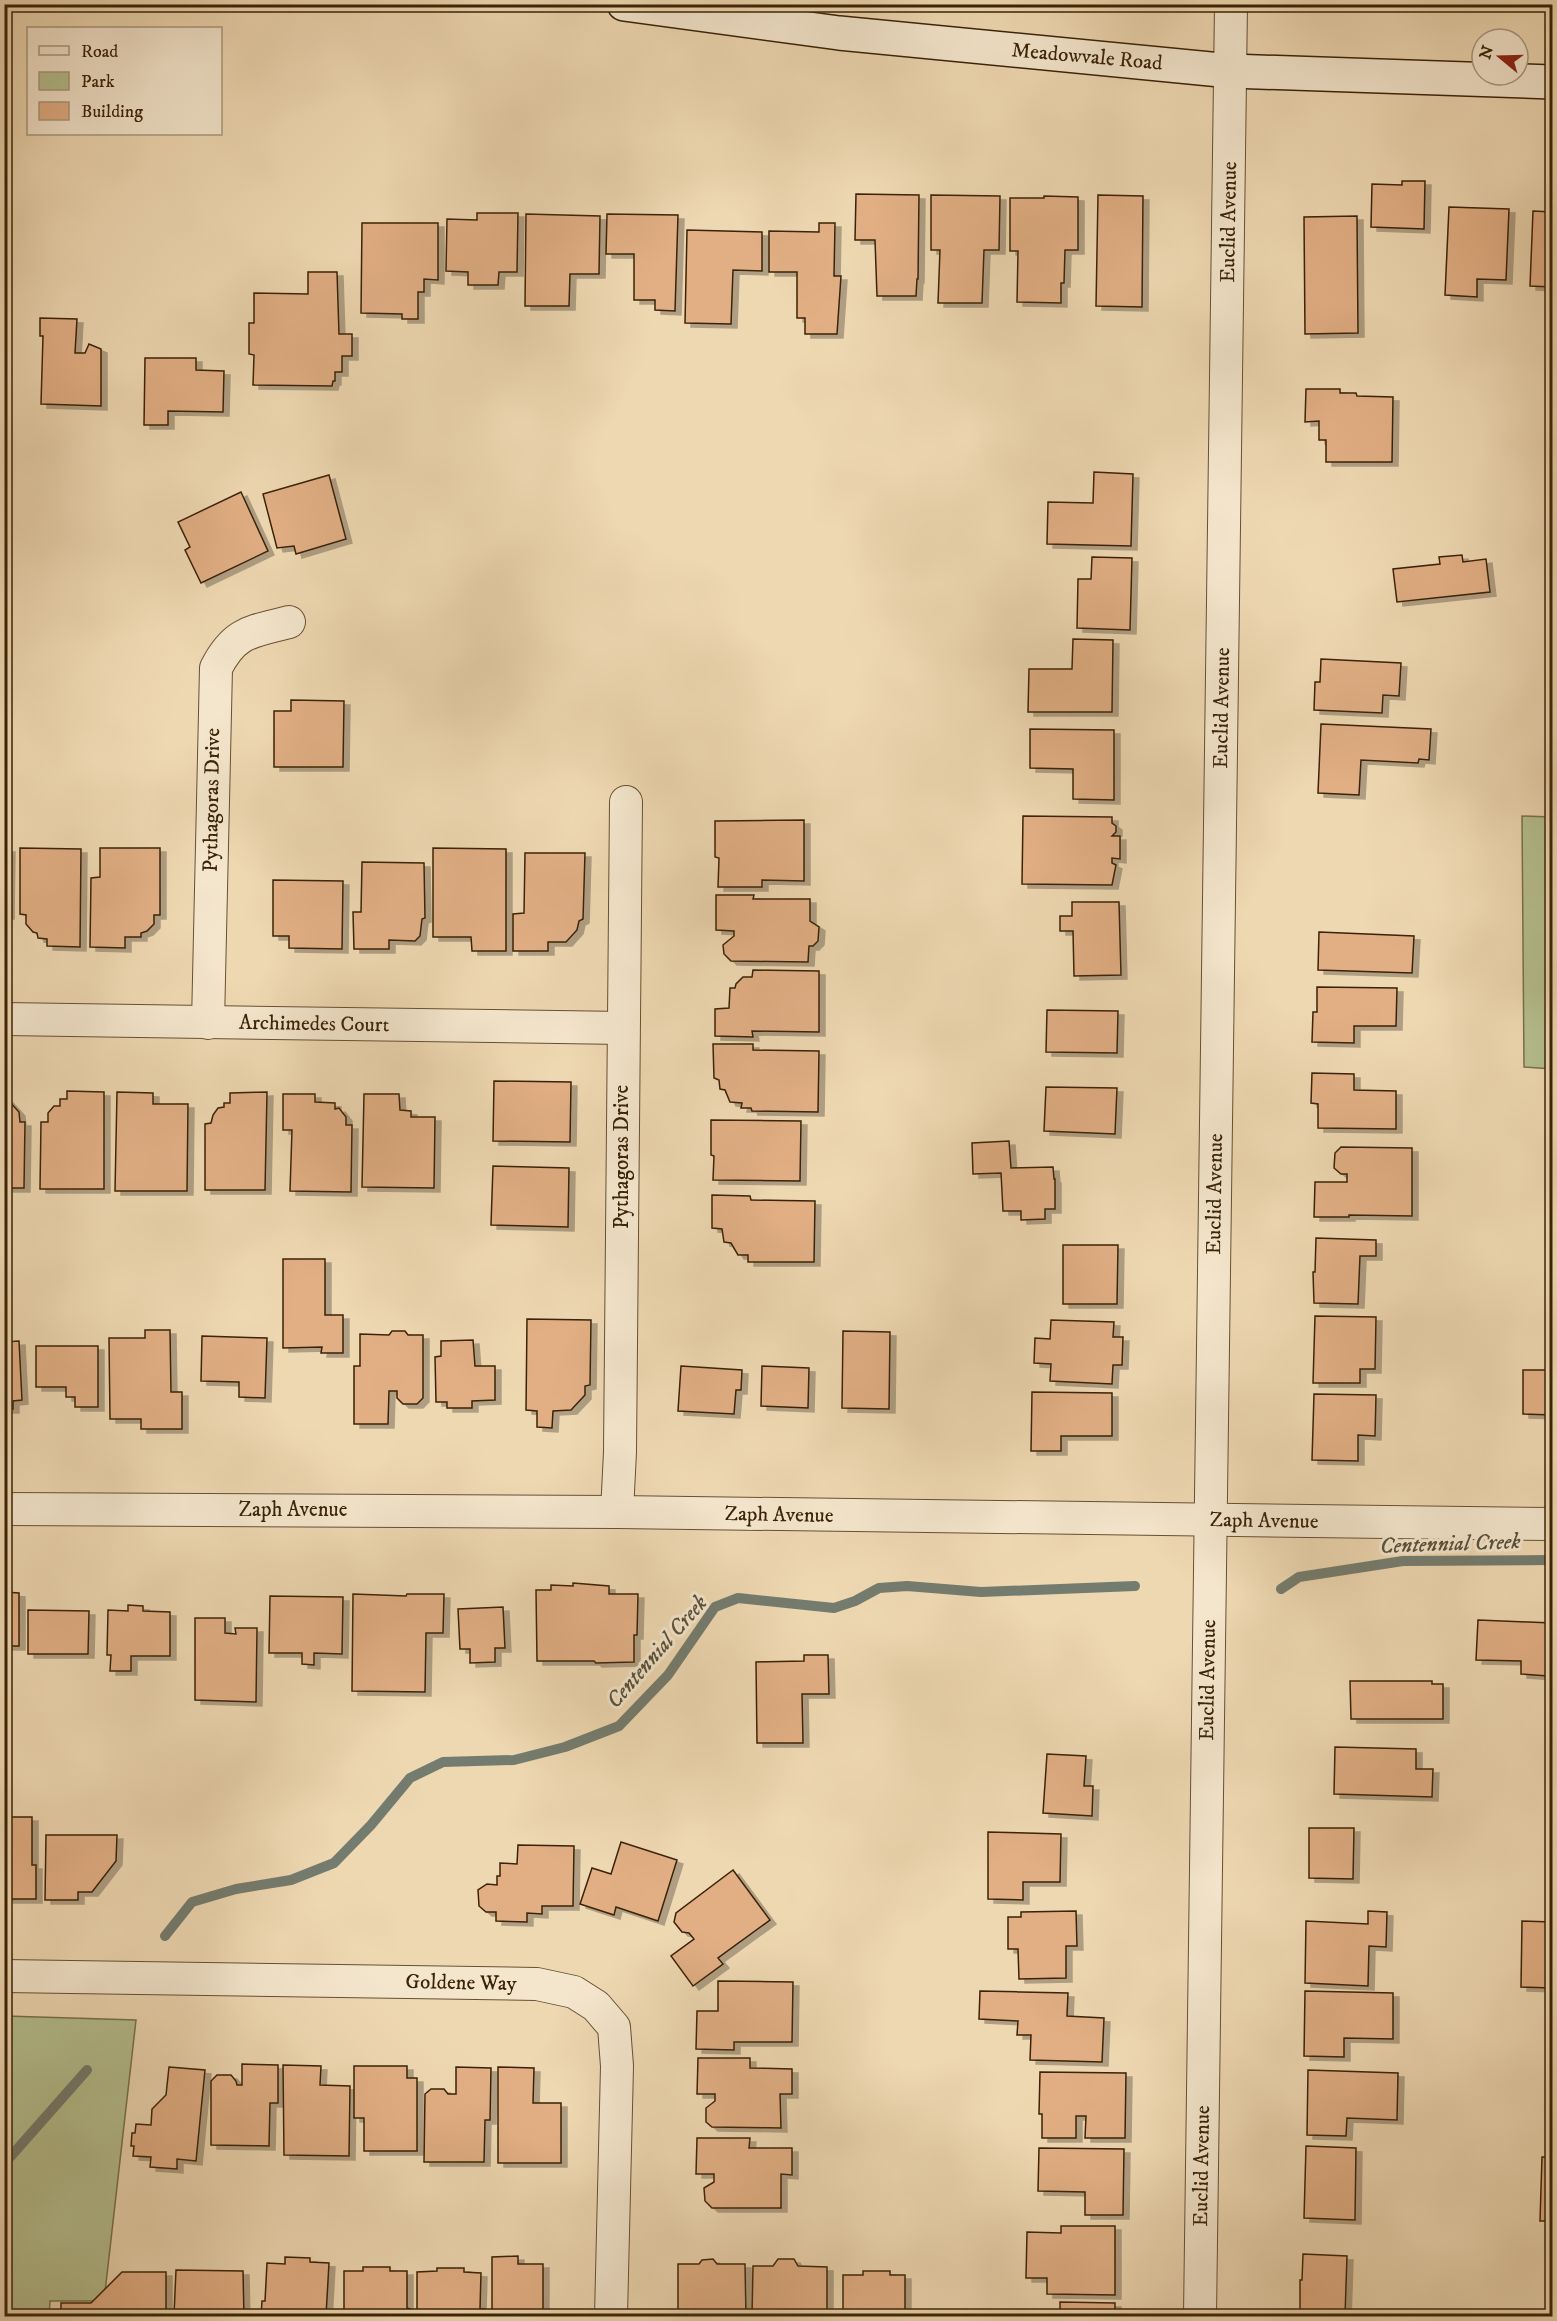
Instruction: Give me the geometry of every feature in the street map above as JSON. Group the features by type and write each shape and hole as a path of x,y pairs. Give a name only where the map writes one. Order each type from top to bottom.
{"main road":[{"name":"Meadowvale Road","path":"624,4 839,33 1231,71 1552,82"}],"street":[{"name":"Euclid Avenue","path":"1200,2316 1231,4"},
{"name":"Pythagoras Drive","path":"208,1023 216,668 233,641 248,633 289,622"},
{"name":"Pythagoras Drive","path":"617,1512 620,1452 626,802"},
{"name":"Archimedes Court","path":"4,1019 623,1028"},
{"name":"Zaph Avenue","path":"4,1509 617,1512 1552,1524"},
{"name":"Goldene Way","path":"4,1976 537,1984 574,1992 596,2006 614,2027 617,2067 611,2316"}],"green space":[{"path":"1522,816 1552,817 1552,1069 1524,1067"},
{"path":"5,2016 136,2020 104,2301 50,2301 49,2316 5,2316"}],"building":[{"path":"1402,181 1425,181 1424,229 1371,227 1372,184 1402,185"},
{"path":"856,194 919,195 916,296 877,296 875,240 855,240"},
{"path":"931,195 1000,196 999,250 984,250 982,303 938,303 940,250 931,250"},
{"path":"1098,195 1143,196 1142,307 1096,306"},
{"path":"1044,196 1078,197 1078,250 1065,250 1061,303 1017,302 1018,251 1010,251 1010,198 1044,198"},
{"path":"1449,207 1509,209 1506,280 1477,279 1477,297 1445,295"},
{"path":"1533,211 1552,212 1552,287 1530,286"},
{"path":"477,213 518,213 517,272 499,272 498,285 468,285 468,272 446,271 447,219 477,220"},
{"path":"526,214 600,216 599,274 570,274 569,306 525,306"},
{"path":"607,214 678,215 675,311 655,310 655,300 634,300 634,254 606,254"},
{"path":"1357,216 1358,333 1305,334 1304,217"},
{"path":"362,223 438,223 438,280 424,279 424,292 418,292 418,319 402,319 402,314 361,313"},
{"path":"819,223 835,223 834,276 841,276 837,334 805,334 805,318 797,318 797,272 769,272 769,231 819,232"},
{"path":"687,230 762,232 762,271 733,270 731,324 685,323"},
{"path":"308,272 337,272 339,334 352,334 352,356 342,356 342,372 335,372 335,381 332,386 253,385 254,355 249,354 249,323 254,323 254,293 308,294"},
{"path":"40,318 77,319 75,353 85,353 89,344 101,349 101,406 41,404 43,336 40,336"},
{"path":"145,358 196,358 196,370 224,371 223,412 168,411 168,425 144,425"},
{"path":"1306,389 1340,389 1340,393 1356,393 1357,396 1393,397 1392,462 1326,462 1326,440 1319,440 1319,421 1305,422"},
{"path":"1094,472 1133,474 1131,546 1047,544 1048,502 1093,503"},
{"path":"329,475 346,539 296,554 294,546 277,548 263,494"},
{"path":"241,492 268,551 201,583 185,550 190,547 178,522"},
{"path":"1462,555 1463,562 1486,559 1490,592 1397,602 1393,569 1440,564 1439,557"},
{"path":"1092,557 1132,558 1130,630 1077,628 1078,579 1091,579"},
{"path":"1073,639 1113,640 1112,712 1028,712 1029,669 1072,669"},
{"path":"1321,659 1401,663 1399,696 1383,695 1382,713 1314,710 1315,682 1320,682"},
{"path":"291,700 344,701 343,767 274,767 274,711 291,711"},
{"path":"1321,724 1431,729 1429,760 1419,759 1418,763 1361,760 1359,795 1318,793"},
{"path":"1030,729 1114,730 1114,800 1073,799 1073,769 1030,768"},
{"path":"1548,740 1552,740 1552,800 1547,800"},
{"path":"1023,816 1112,817 1116,832 1112,836 1120,836 1120,859 1112,858 1112,863 1116,865 1112,885 1022,884"},
{"path":"804,820 804,881 762,880 762,887 718,887 719,858 715,857 715,821"},
{"path":"4,848 9,848 8,915 4,915"},
{"path":"20,848 81,849 80,947 47,946 47,939 38,938 37,933 26,924 26,915 20,914"},
{"path":"100,848 160,848 160,915 154,915 154,924 141,933 141,937 125,937 125,948 90,947 91,878 100,877"},
{"path":"433,848 506,849 506,951 472,951 471,937 433,937"},
{"path":"525,853 585,853 583,919 579,921 577,930 566,942 548,942 548,951 513,951 513,914 524,913"},
{"path":"362,862 424,863 425,918 422,919 420,936 415,941 389,940 389,949 354,949 353,912 361,912"},
{"path":"273,880 343,881 342,949 289,948 289,936 273,936"},
{"path":"716,895 754,895 753,899 810,899 810,921 819,927 818,941 813,946 809,946 808,962 731,961 724,954 723,945 734,936 734,931 716,930"},
{"path":"1072,902 1119,902 1121,975 1074,976 1073,931 1060,931 1060,916 1072,916"},
{"path":"1319,932 1414,936 1412,973 1318,970"},
{"path":"753,970 819,971 819,1032 752,1031 753,1037 715,1036 715,1009 729,1008 730,988 735,988 743,977 752,977"},
{"path":"1317,987 1397,988 1396,1026 1354,1026 1354,1043 1312,1042 1313,1012 1317,1012"},
{"path":"1047,1010 1118,1011 1117,1053 1046,1052"},
{"path":"713,1044 753,1044 753,1050 819,1051 818,1112 752,1111 751,1108 741,1108 742,1103 730,1102 725,1090 720,1089 719,1080 714,1078"},
{"path":"1312,1073 1354,1074 1354,1090 1396,1091 1396,1129 1318,1128 1318,1104 1311,1103"},
{"path":"494,1081 571,1082 570,1142 493,1141"},
{"path":"1046,1087 1117,1088 1115,1134 1044,1131"},
{"path":"67,1091 104,1092 104,1189 40,1189 41,1122 48,1122 48,1113 54,1106 60,1106 60,1099 67,1099"},
{"path":"117,1092 153,1093 153,1104 188,1104 187,1191 115,1191"},
{"path":"267,1092 265,1190 205,1190 205,1124 211,1123 218,1108 224,1107 224,1103 230,1103 230,1093"},
{"path":"283,1094 315,1094 315,1102 335,1103 335,1109 339,1108 346,1117 346,1125 352,1125 351,1192 290,1191 292,1130 283,1130"},
{"path":"364,1094 399,1094 400,1110 411,1111 411,1117 435,1117 434,1188 362,1187"},
{"path":"4,1099 7,1099 19,1112 20,1122 25,1122 24,1188 4,1188"},
{"path":"711,1120 801,1121 800,1181 713,1180"},
{"path":"1009,1141 1011,1168 1053,1167 1055,1209 1045,1209 1045,1219 1021,1220 1021,1211 1003,1211 1001,1173 973,1174 972,1143"},
{"path":"1341,1147 1412,1148 1412,1216 1314,1217 1315,1182 1347,1182 1347,1174 1341,1174 1334,1168 1335,1153"},
{"path":"493,1166 569,1168 568,1227 491,1225"},
{"path":"712,1195 750,1196 751,1200 815,1201 814,1262 748,1262 748,1255 738,1255 731,1243 724,1242 722,1229 712,1228"},
{"path":"1316,1238 1376,1240 1376,1256 1360,1256 1358,1304 1314,1303 1313,1272 1315,1272"},
{"path":"1063,1245 1118,1245 1117,1304 1063,1304"},
{"path":"283,1259 325,1259 325,1315 343,1315 343,1353 321,1353 322,1347 283,1348"},
{"path":"1315,1316 1376,1317 1375,1369 1360,1369 1360,1383 1313,1383"},
{"path":"527,1319 591,1320 590,1385 585,1386 585,1395 571,1410 553,1411 552,1428 537,1427 537,1411 526,1410"},
{"path":"1051,1320 1114,1322 1113,1337 1123,1337 1122,1365 1113,1365 1112,1384 1050,1381 1051,1364 1034,1363 1035,1338 1050,1339"},
{"path":"145,1330 170,1330 171,1392 182,1392 182,1429 141,1429 141,1419 110,1419 109,1338 145,1338"},
{"path":"392,1331 405,1331 408,1335 423,1335 423,1398 417,1404 403,1404 397,1398 397,1391 389,1391 388,1424 354,1424 354,1366 360,1366 360,1334 389,1335"},
{"path":"843,1331 890,1332 889,1409 842,1408"},
{"path":"202,1336 267,1338 265,1398 239,1397 239,1382 201,1381"},
{"path":"473,1340 475,1366 495,1366 495,1400 472,1401 472,1408 447,1408 447,1402 436,1402 435,1357 441,1356 441,1341"},
{"path":"19,1341 22,1400 13,1401 13,1409 4,1409 4,1342"},
{"path":"36,1346 98,1346 98,1407 75,1407 75,1397 66,1397 66,1387 36,1387"},
{"path":"681,1366 742,1370 741,1390 736,1390 734,1414 678,1411"},
{"path":"762,1366 809,1368 808,1408 761,1406"},
{"path":"1523,1370 1552,1370 1552,1415 1523,1414"},
{"path":"1032,1392 1112,1393 1112,1436 1061,1436 1061,1451 1031,1451"},
{"path":"1314,1394 1376,1395 1375,1436 1358,1435 1358,1461 1312,1460"},
{"path":"573,1583 609,1586 609,1594 638,1594 634,1662 537,1661 536,1590 551,1590 551,1585 573,1586"},
{"path":"4,1592 19,1593 19,1646 4,1646"},
{"path":"353,1594 406,1596 407,1594 444,1594 443,1633 426,1633 425,1692 352,1691"},
{"path":"270,1596 343,1597 342,1654 314,1653 314,1665 302,1664 302,1653 269,1653"},
{"path":"128,1605 143,1606 143,1611 170,1612 170,1656 131,1656 131,1671 110,1671 111,1655 107,1655 108,1610 128,1611"},
{"path":"503,1607 505,1648 495,1648 495,1662 470,1663 470,1649 460,1649 458,1609"},
{"path":"28,1610 89,1611 88,1654 28,1654"},
{"path":"195,1618 225,1618 225,1633 236,1634 235,1628 257,1628 256,1702 195,1700"},
{"path":"1478,1620 1552,1623 1552,1663 1548,1663 1548,1676 1521,1674 1521,1661 1476,1660"},
{"path":"804,1655 828,1655 829,1694 802,1694 803,1743 757,1743 756,1662 804,1661"},
{"path":"1350,1681 1432,1681 1432,1684 1443,1684 1443,1719 1351,1719"},
{"path":"1335,1747 1416,1749 1416,1769 1433,1769 1432,1797 1334,1794"},
{"path":"1047,1754 1086,1756 1084,1786 1093,1786 1092,1816 1043,1813"},
{"path":"4,1817 32,1817 32,1865 36,1865 36,1899 4,1899"},
{"path":"1309,1828 1354,1828 1353,1879 1309,1878"},
{"path":"988,1832 1061,1834 1060,1882 1023,1882 1023,1900 988,1899"},
{"path":"46,1835 117,1835 116,1861 92,1892 78,1892 78,1900 45,1900"},
{"path":"621,1842 677,1860 658,1921 616,1907 614,1915 580,1904 592,1868 611,1874"},
{"path":"518,1845 574,1846 573,1906 542,1906 542,1914 527,1913 527,1922 496,1921 496,1912 486,1912 479,1906 478,1890 487,1884 497,1885 500,1863 517,1864"},
{"path":"733,1870 770,1920 718,1958 723,1964 693,1986 671,1956 694,1939 689,1933 682,1932 674,1922 676,1913"},
{"path":"1076,1911 1077,1946 1066,1946 1066,1978 1019,1979 1018,1949 1008,1949 1008,1917 1021,1917 1021,1912"},
{"path":"1368,1911 1387,1912 1386,1947 1369,1946 1368,1986 1305,1983 1306,1921 1368,1924"},
{"path":"1522,1921 1552,1922 1552,1988 1521,1987"},
{"path":"718,1981 793,1982 792,2042 734,2042 734,2050 696,2049 697,2011 718,2011"},
{"path":"980,1991 1068,1993 1067,2016 1104,2018 1102,2062 1030,2060 1031,2035 1017,2035 1018,2021 979,2019"},
{"path":"1305,1991 1393,1993 1393,2039 1344,2038 1344,2057 1304,2056"},
{"path":"698,2058 750,2058 750,2068 792,2069 792,2094 780,2094 781,2128 712,2127 706,2122 706,2108 715,2101 715,2094 697,2094"},
{"path":"242,2064 278,2065 278,2103 270,2103 269,2146 211,2145 211,2081 217,2075 231,2075 237,2085 242,2085"},
{"path":"283,2065 321,2066 320,2085 350,2086 349,2156 284,2155"},
{"path":"354,2066 407,2066 407,2078 417,2078 417,2151 364,2151 364,2118 354,2118"},
{"path":"169,2067 205,2070 196,2161 177,2159 177,2169 150,2167 151,2157 133,2156 134,2146 131,2146 132,2133 135,2133 136,2124 151,2125 152,2109 166,2095"},
{"path":"456,2067 491,2068 490,2120 485,2120 484,2162 424,2162 425,2094 431,2089 444,2089 448,2094 456,2094"},
{"path":"498,2067 534,2068 533,2103 561,2103 561,2163 498,2163"},
{"path":"1308,2070 1398,2073 1397,2120 1347,2118 1346,2136 1307,2135"},
{"path":"1040,2072 1126,2073 1125,2138 1085,2138 1086,2116 1076,2116 1076,2138 1042,2138 1042,2114 1039,2114"},
{"path":"697,2138 750,2138 749,2148 792,2148 792,2175 781,2174 781,2208 712,2208 705,2201 704,2188 714,2182 714,2174 696,2174"},
{"path":"1306,2146 1356,2148 1355,2220 1304,2218"},
{"path":"1039,2148 1124,2149 1123,2215 1085,2215 1085,2192 1038,2191"},
{"path":"1542,2157 1552,2157 1552,2221 1540,2221"},
{"path":"1061,2226 1115,2226 1115,2295 1047,2294 1047,2278 1026,2278 1027,2232 1061,2233"},
{"path":"1303,2254 1347,2256 1345,2316 1300,2316"},
{"path":"518,2256 518,2264 543,2264 543,2316 492,2316 492,2257"},
{"path":"285,2257 310,2258 310,2262 329,2263 326,2316 261,2316 262,2301 265,2301 267,2263 285,2264"},
{"path":"713,2259 717,2264 745,2264 746,2316 678,2316 678,2264 699,2264 702,2260"},
{"path":"778,2259 794,2259 798,2266 827,2267 827,2316 752,2316 753,2266 773,2266"},
{"path":"363,2267 390,2267 390,2271 407,2271 407,2308 410,2309 410,2316 344,2316 344,2271 363,2271"},
{"path":"437,2268 464,2268 464,2272 481,2273 480,2309 485,2309 485,2316 417,2316 417,2272 437,2271"},
{"path":"176,2270 243,2271 244,2316 174,2315"},
{"path":"863,2271 890,2271 890,2275 905,2275 905,2316 843,2316 843,2275 863,2275"},
{"path":"122,2272 166,2272 166,2316 61,2316 61,2303 91,2303"},
{"path":"1060,2302 1115,2303 1115,2316 1026,2316 1026,2311 1060,2312"}],"waterway":[{"name":"Centennial Creek","path":"1281,1589 1299,1577 1403,1561 1552,1560"},
{"name":"Centennial Creek","path":"165,1936 192,1902 236,1889 291,1880 334,1863 371,1825 410,1778 443,1762 514,1760 565,1747 619,1726 668,1675 715,1607 738,1598 834,1608 855,1601 879,1588 907,1586 981,1592 1135,1586"},
{"name":"Centennial Creek","path":"4,2164 87,2070"}]}
